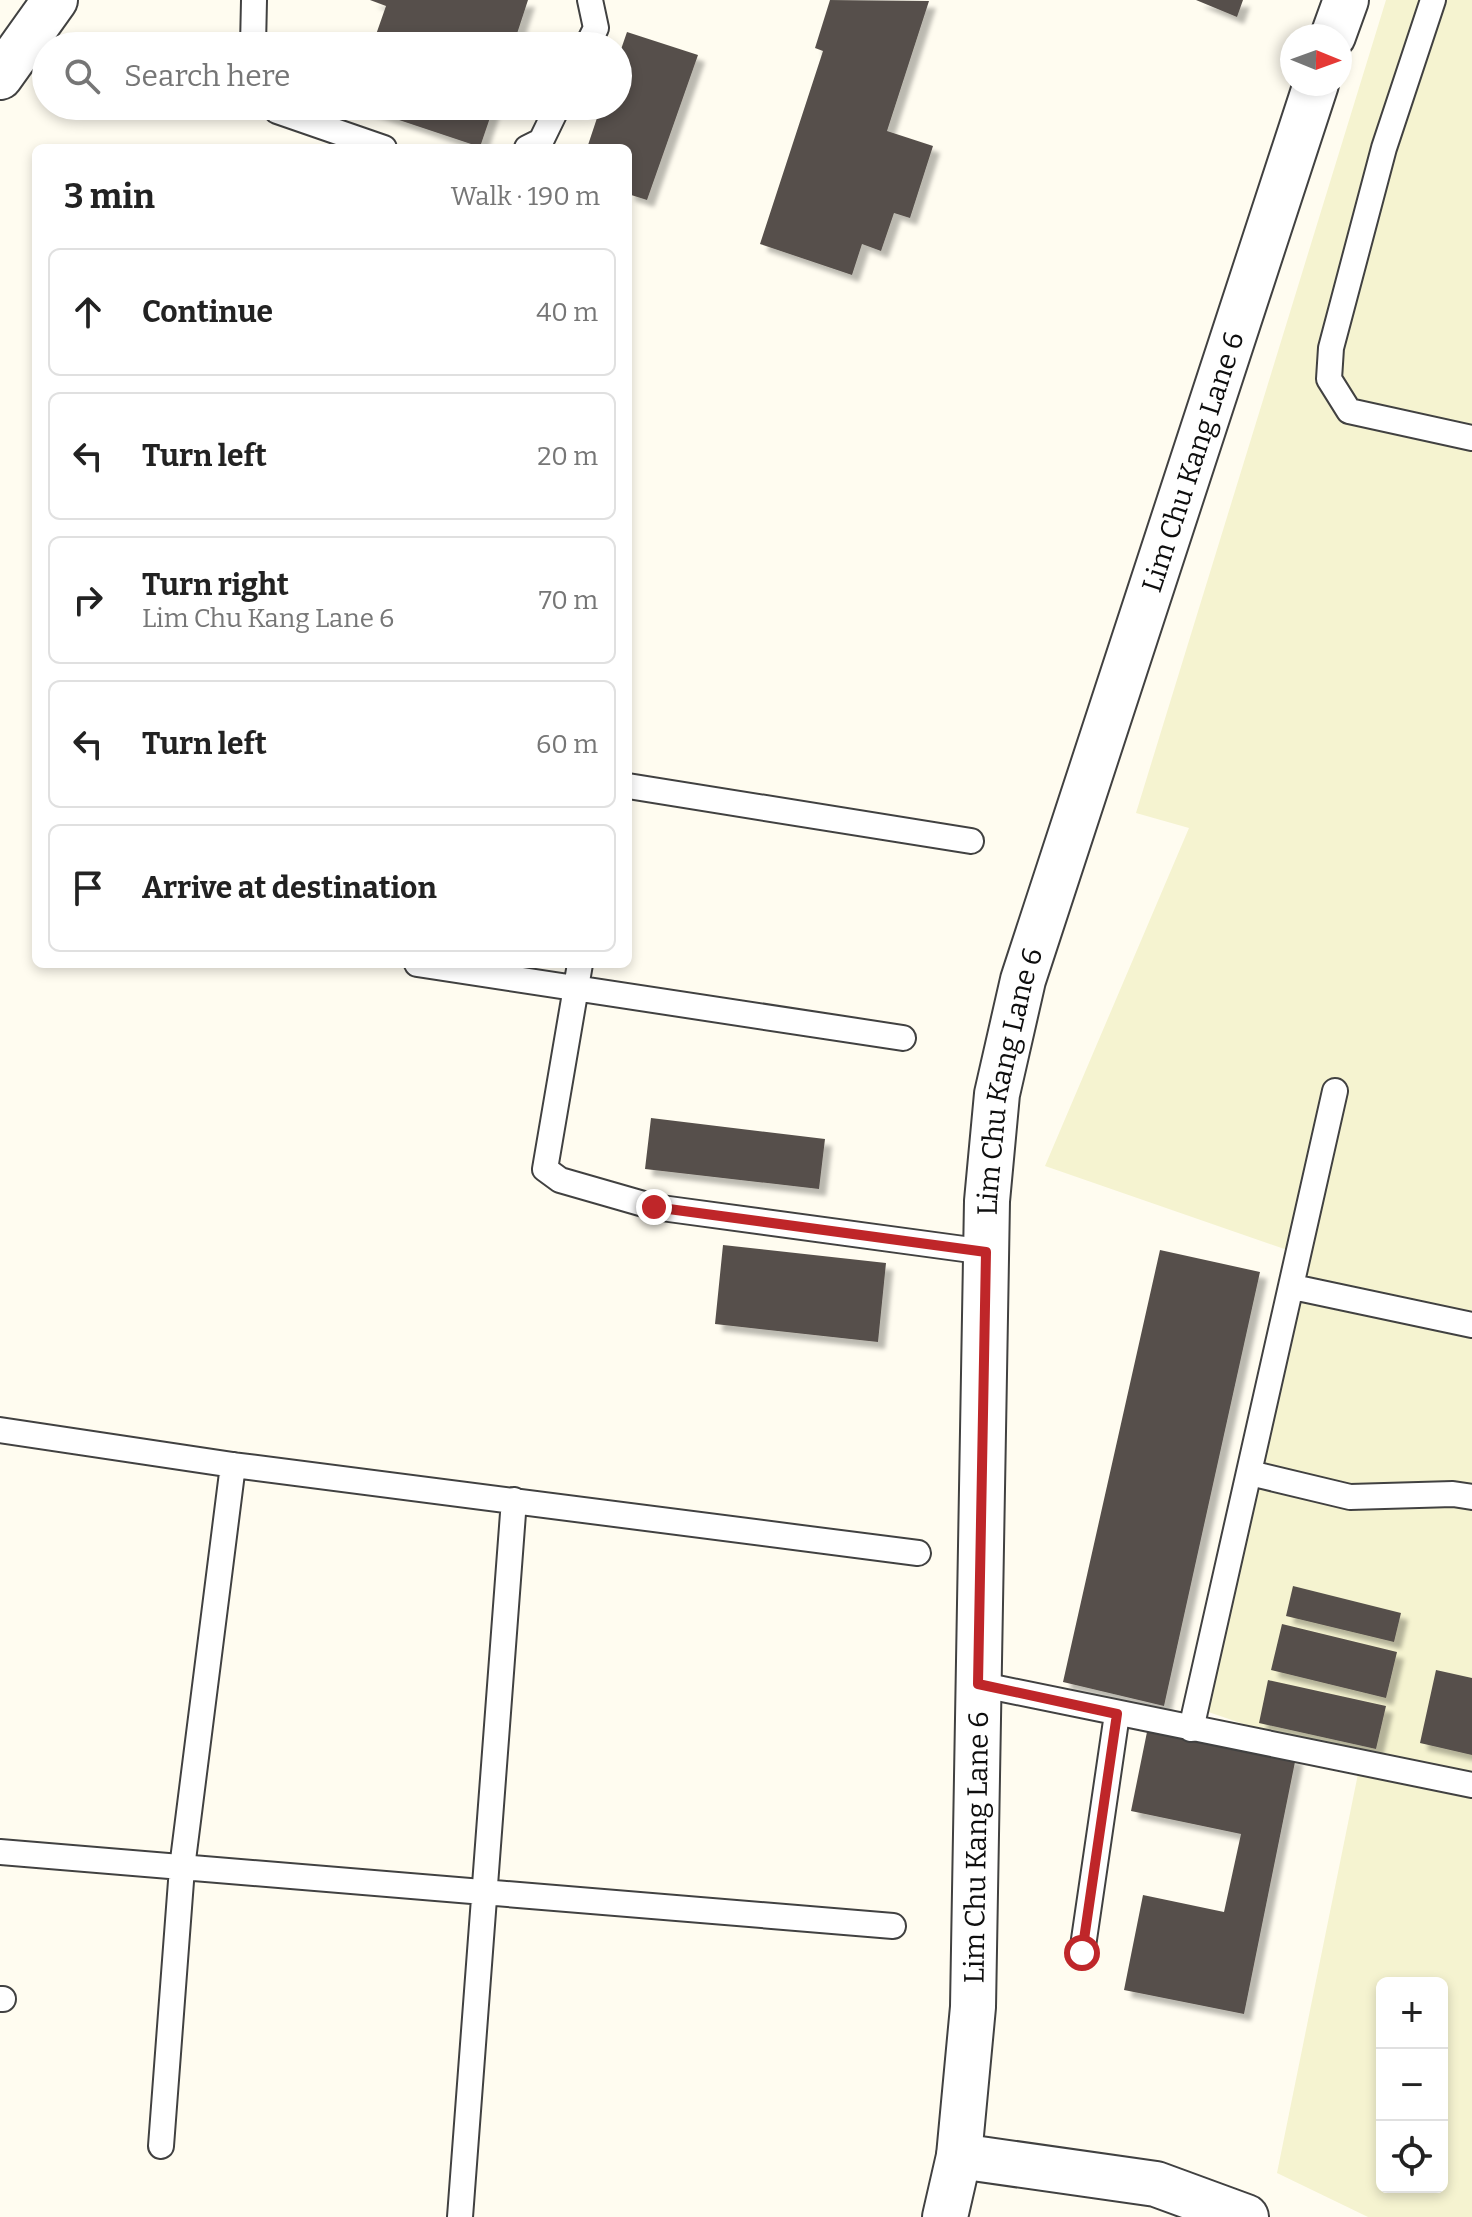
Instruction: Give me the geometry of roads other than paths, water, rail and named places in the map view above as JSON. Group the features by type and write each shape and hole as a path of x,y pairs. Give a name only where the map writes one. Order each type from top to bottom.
{"street":[{"path":"3,65 55,0"},
{"path":"1337,24 1346,0"},
{"name":"Lim Chu Kang Lane 6","path":"945,2217 959,2156 973,2007 987,1201 997,1094 1023,980 1312,96"},
{"path":"959,2156 1156,2184 1246,2217"}],"lane":[{"path":"253,32 254,0"},
{"path":"590,0 596,28 594,32"},
{"path":"1433,0 1384,148 1331,348 1329,379 1349,411 1472,438"},
{"path":"303,120 372,144"},
{"path":"535,144 541,141 551,120"},
{"path":"632,787 971,841"},
{"path":"441,968 576,991 903,1038"},
{"path":"579,968 545,1169 560,1180 654,1207 986,1252"},
{"path":"1191,1729 1335,1091"},
{"path":"1293,1287 1472,1325"},
{"path":"0,1430 233,1465 918,1553"},
{"path":"161,2146 182,1868 233,1465"},
{"path":"1250,1473 1350,1497 1453,1494 1472,1497"},
{"path":"460,2217 514,1500"},
{"path":"978,1684 1472,1785"},
{"path":"1082,1953 1117,1714"},
{"path":"0,1852 893,1926"}]}
